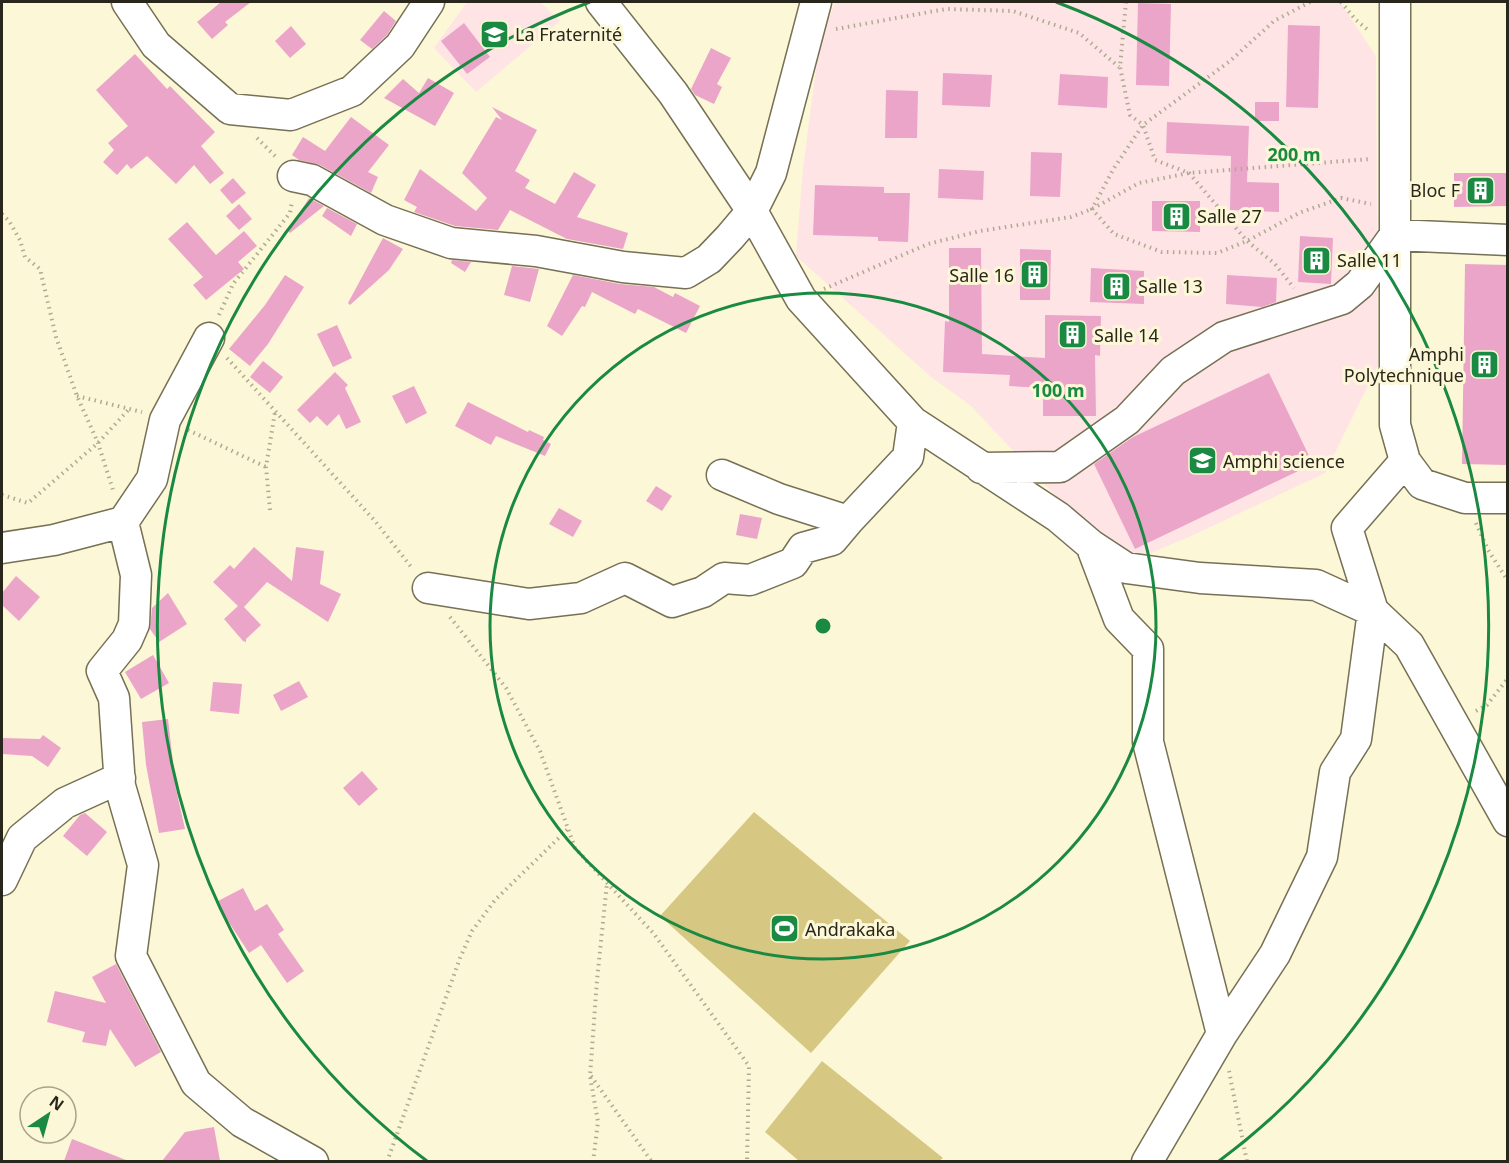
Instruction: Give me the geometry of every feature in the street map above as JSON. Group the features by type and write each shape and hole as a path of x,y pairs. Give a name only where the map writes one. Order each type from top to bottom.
{"street":[{"path":"127,2 156,45 230,109 291,115 352,91 400,46 429,2"},
{"path":"601,2 673,93 752,211 801,299 913,422 1058,517 1091,545 1126,568 1200,578 1316,585 1373,610 1409,645 1508,821"},
{"path":"293,176 312,180 385,220 451,243 536,251 623,267 686,273 710,259 752,211 771,173 816,2"},
{"path":"1395,2 1395,425 1405,461 1422,484 1465,498 1508,498"},
{"path":"1395,222 1508,240"},
{"path":"981,468 1060,467 1127,420 1173,371 1224,337 1342,299 1360,284 1395,222"},
{"path":"2,548 54,540 123,522 152,480 165,420 209,338"},
{"path":"428,588 529,604 581,598 625,578 672,602 703,592 724,579 750,580 793,563 803,548 832,540 908,457 913,422"},
{"path":"1147,1161 1222,1034 1275,954 1322,857 1335,772 1356,739 1373,610 1347,528 1405,461"},
{"path":"722,475 779,499 848,520"},
{"path":"123,522 136,575 134,624 127,640 102,671 114,698 120,786 143,865 130,956 196,1083 243,1122 313,1161"},
{"path":"1091,545 1119,619 1148,649 1148,742 1222,1034"},
{"path":"2,880 22,838 65,803 120,778"}],"path":[{"path":"1126,2 1120,67 1130,115 1143,125 1155,160 1189,173 1247,241 1275,264 1295,289"},
{"path":"1092,208 1114,168 1143,125 1230,61 1274,21 1310,2"},
{"path":"808,32 851,27 946,9 1013,11 1079,33 1120,67"},
{"path":"801,299 928,244 980,231 1071,217 1139,183 1189,173 1395,156"},
{"path":"1092,208 1113,234 1162,252 1217,253 1247,241 1299,213 1341,198 1395,222"},
{"path":"2,214 20,240 25,256 40,269 56,337 77,396 98,443 123,522"},
{"path":"77,396 131,408 165,420 266,466"},
{"path":"2,495 28,503 98,443 131,408"},
{"path":"270,510 266,466 275,411"},
{"path":"1465,498 1488,550 1508,581"},
{"path":"1454,723 1487,705 1508,678"},
{"path":"387,1161 460,958 472,932 495,900 568,829"},
{"path":"593,1161 598,1122 590,1076 607,882"},
{"path":"1222,1034 1247,1161"},
{"path":"747,1161 749,1066"},
{"path":"590,1076 652,1161"}],"shaded area":[{"name":"La Fraternité","path":"467,2 540,2 560,21 476,92 434,48"},
{"path":"835,2 1340,2 1376,56 1378,365 1325,473 1189,537 1134,560 1069,510 970,405 931,377 796,256 803,168 819,46"},
{"name":"Andrakaka","path":"754,812 910,941 811,1053 660,916"},
{"path":"822,1061 943,1158 939,1161 799,1161 765,1132"}],"building":[{"path":"221,2 251,2 225,22 228,25 212,39 197,22"},
{"path":"1138,3 1171,4 1169,86 1136,85"},
{"path":"384,11 396,21 387,35 372,49 360,40"},
{"path":"464,23 490,57 467,74 441,41"},
{"path":"1288,25 1320,26 1318,108 1286,107"},
{"path":"291,26 306,44 290,58 275,41"},
{"path":"711,48 731,58 717,84 722,87 714,104 695,95 691,89"},
{"path":"135,54 167,89 170,86 215,132 201,146 224,173 210,184 194,165 176,184 147,156 131,169 127,164 117,175 103,162 114,150 108,143 128,126 96,90"},
{"path":"943,73 992,75 990,107 942,105"},
{"path":"1060,74 1108,77 1107,108 1058,105"},
{"path":"428,78 454,93 435,126 384,98 403,79 419,93"},
{"path":"886,90 918,91 917,138 885,138"},
{"path":"1255,102 1279,102 1279,121 1255,121"},
{"path":"492,107 537,130 515,171 530,180 525,188 555,204 574,172 596,185 577,217 628,233 623,249 567,239 510,210 498,230 455,226 414,212 417,207 404,200 420,169 476,211 487,198 462,173 496,117 502,120"},
{"path":"351,117 389,145 368,172 378,177 371,193 320,165 299,160 292,155 303,137 325,151"},
{"path":"1167,122 1249,126 1247,182 1279,183 1279,212 1230,210 1231,156 1166,153"},
{"path":"1031,152 1062,153 1060,197 1030,196"},
{"path":"939,169 984,171 983,200 938,198"},
{"name":"Bloc F","path":"1454,173 1508,173 1508,206 1454,207"},
{"path":"233,178 246,193 232,204 220,190"},
{"path":"815,185 884,187 884,193 910,193 908,242 878,241 878,237 813,235"},
{"path":"309,198 324,206 290,233 288,231"},
{"name":"Salle 27","path":"1152,201 1200,201 1200,232 1152,231"},
{"path":"239,204 252,219 239,230 226,216"},
{"path":"327,208 357,224 351,236 322,216"},
{"path":"187,222 216,255 244,231 257,246 238,262 244,269 206,300 193,285 203,277 168,239"},
{"name":"Salle 11","path":"1300,236 1333,238 1331,284 1298,282"},
{"path":"383,238 403,249 389,270 350,305 348,303"},
{"path":"949,248 981,248 982,354 1045,358 1045,315 1101,316 1100,356 1095,355 1096,416 1043,416 1043,388 1009,386 1010,375 943,372 945,321 949,322"},
{"name":"Salle 16","path":"1020,249 1051,250 1050,300 1020,300"},
{"path":"452,260 471,262 465,272 451,263"},
{"name":"Amphi Polytechnique","path":"1465,264 1508,265 1508,465 1462,464"},
{"path":"512,266 539,269 530,302 504,295"},
{"name":"Salle 13","path":"1091,268 1144,271 1144,304 1090,302"},
{"path":"285,275 304,287 268,344 250,366 229,349 265,305"},
{"path":"573,275 620,284 654,287 673,297 675,293 700,306 686,333 638,309 635,314 592,292 585,307 582,306 562,336 547,326"},
{"path":"1227,275 1277,278 1276,302 1262,307 1226,304"},
{"path":"337,325 352,358 333,367 317,334"},
{"path":"263,361 283,377 270,393 250,377"},
{"path":"335,372 348,385 345,388 361,422 346,429 339,414 327,426 317,416 310,423 297,410"},
{"name":"Amphi science","path":"1269,373 1313,464 1135,549 1094,464 1133,437"},
{"path":"414,386 427,413 406,424 392,396"},
{"path":"468,402 528,432 529,430 544,437 543,440 551,444 545,456 496,436 491,445 455,426"},
{"path":"656,486 672,496 662,511 646,501"},
{"path":"559,508 582,521 573,537 549,524"},
{"path":"740,514 762,518 757,539 736,535"},
{"path":"254,547 292,581 296,547 324,551 320,584 341,594 328,622 267,582 244,607 261,625 246,639 246,642 243,641 224,619 238,606 213,582 230,565 234,569"},
{"path":"16,576 40,597 19,621 2,605 2,593"},
{"path":"168,593 187,624 159,642 150,629 152,608"},
{"path":"153,655 169,683 141,699 125,672"},
{"path":"299,681 308,697 281,711 273,695"},
{"path":"213,682 242,684 239,714 210,711"},
{"path":"168,719 176,789 185,829 159,833 146,765 142,722"},
{"path":"43,735 61,748 48,767 32,756 2,754 2,738 40,739"},
{"path":"362,771 378,789 359,806 343,788"},
{"path":"85,813 107,832 87,856 63,836 80,815"},
{"path":"243,888 255,911 267,904 284,930 278,934 304,971 287,983 261,945 249,953 226,918 218,901"},
{"path":"116,964 161,1052 135,1067 110,1029 106,1046 82,1042 85,1032 47,1022 55,991 106,1003 92,977"},
{"path":"214,1127 220,1161 162,1161 185,1132"},
{"path":"78,1141 126,1160 126,1161 64,1161 70,1145 78,1145"}],"place":[{"name":"La Fraternité","path":"494,34"},
{"name":"Bloc F","path":"1481,190"},
{"name":"Salle 27","path":"1176,216"},
{"name":"Salle 11","path":"1316,260"},
{"name":"Salle 16","path":"1035,275"},
{"name":"Salle 13","path":"1117,286"},
{"name":"Salle 14","path":"1073,335"},
{"name":"Amphi Polytechnique","path":"1485,364"},
{"name":"Amphi science","path":"1202,461"},
{"name":"Andrakaka","path":"784,929"}]}
